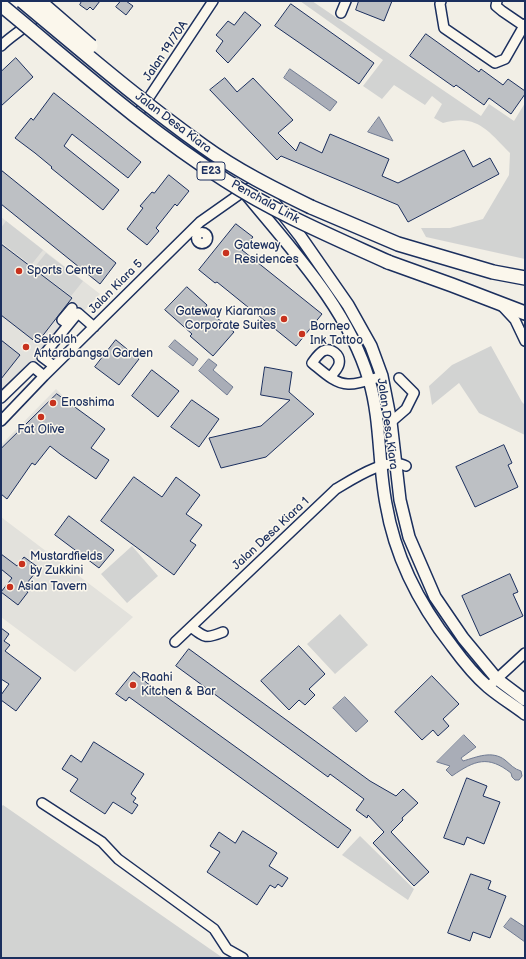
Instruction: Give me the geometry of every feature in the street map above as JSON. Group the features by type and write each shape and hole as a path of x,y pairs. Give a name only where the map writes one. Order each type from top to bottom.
{"highway":[{"path":"39,1 137,87 199,135 311,208"},
{"name":"Penchala Link","path":"1,5 139,120 220,177 264,203 388,262 525,313"},
{"path":"27,11 203,146 275,190 311,208"},
{"name":"Penchala Link","path":"311,208 398,244 467,265 525,278"}],"main road":[{"name":"Jalan Desa Kiara","path":"7,1 27,11 141,109 244,191 304,266 341,317 358,351 369,380 375,416 385,503 394,541 414,590 436,627 465,664 488,687 525,714"},
{"name":"Jalan Desa Kiara","path":"141,109 226,158 259,183 300,236 348,305 371,346 382,376 401,465 400,500 409,537 435,597 463,638 497,679 525,700"}],"street":[{"name":"Jalan 19/70A","path":"141,109 213,1"},
{"path":"341,13 346,1"},
{"path":"441,1 440,4 444,28 495,63 505,60 524,25 496,6 496,1"},
{"path":"1,46 9,38 27,11"},
{"name":"Jalan Kiara 5","path":"1,421 94,327 195,232 200,222 244,191 259,183"},
{"path":"501,304 515,320 525,341"},
{"path":"68,324 62,320 72,308"},
{"path":"54,366 42,358 78,313 94,327"},
{"path":"331,377 338,366 339,359 332,351 324,351 318,355 312,363 334,380 347,384 382,376"},
{"path":"1,398 33,367 44,376"},
{"path":"391,422 406,409 414,393 399,378"},
{"name":"Jalan Desa Kiara 1","path":"175,642 336,489 365,471 380,467 401,465"},
{"path":"191,627 201,635 210,637 223,632"},
{"path":"488,687 525,653"},
{"path":"42,802 102,842 118,859 214,929 227,949 243,958"}],"shaded area":[{"path":"300,1 312,1 481,116 489,104 514,121 525,103 525,259 426,237 421,228 450,228 483,219 509,175 510,153 488,131 473,122 465,120 443,123 434,118 442,104 432,96 425,105 394,85 382,99 363,86 383,60"},
{"path":"290,69 337,102 330,111 284,78"},
{"path":"379,117 393,141 368,132"},
{"name":"Sekolah Antarabangsa Garden","path":"1,217 100,294 1,399"},
{"path":"6,221 43,250 31,265 1,242 1,228"},
{"path":"46,253 83,281 71,296 34,268"},
{"path":"175,340 198,359 193,366 169,347"},
{"path":"491,346 525,405 525,435 479,413 459,383 432,405 429,386 452,365"},
{"path":"209,359 217,365 213,370 233,387 227,395 199,371"},
{"path":"56,389 66,399 1,466 1,445"},
{"path":"1,517 133,617 75,672 1,617"},
{"path":"132,546 158,576 127,603 101,574"},
{"path":"340,614 368,645 335,674 307,644"},
{"path":"345,697 368,721 356,732 333,708"},
{"path":"464,735 476,747 461,758 463,761 484,755 495,755 521,771 522,776 519,780 515,780 511,773 503,767 488,762 475,763 452,776 446,770 450,766 437,762"},
{"path":"3,805 223,958 1,958 1,807"},
{"path":"360,836 414,889 408,900 342,855"},
{"path":"511,918 525,927 525,942 504,927"}],"building":[{"path":"82,1 100,1 93,10 90,7 87,10 80,5"},
{"path":"121,1 126,1 133,6 126,15 116,7"},
{"path":"359,1 392,1 384,21 356,10"},
{"path":"291,4 374,63 359,84 275,26"},
{"path":"245,12 261,25 228,63 216,51 223,41 216,35 228,21 234,25"},
{"path":"426,34 479,72 481,69 503,85 508,79 525,91 525,94 511,114 489,98 484,105 456,85 454,87 410,56"},
{"path":"16,58 33,77 1,106 1,72"},
{"path":"225,78 237,92 253,78 293,120 278,133 296,151 300,142 322,153 330,134 389,159 382,176 398,183 464,150 473,167 490,158 499,174 408,222 398,205 281,156 277,160 210,90"},
{"path":"54,93 141,162 128,178 72,134 64,146 119,190 103,210 15,138 31,118 33,120"},
{"path":"1,170 116,263 100,284 1,204"},
{"path":"169,175 189,191 177,206 175,204 156,228 159,231 147,245 127,229 143,208 140,206 152,192 154,193"},
{"path":"236,224 253,237 242,250 322,314 296,346 217,282 215,283 199,270"},
{"name":"Sports Centre","path":"1,244 72,298 37,343 1,315"},
{"path":"187,287 207,305 205,308 234,332 213,356 190,336 192,334 165,310"},
{"path":"1,340 20,355 1,379"},
{"path":"116,340 139,359 119,385 95,367"},
{"path":"265,367 292,372 289,392 314,414 266,457 221,468 209,438 261,426 290,400 261,395"},
{"path":"152,370 179,391 158,417 132,396"},
{"path":"57,394 105,429 91,448 109,460 96,479 50,446 35,465 32,463 7,499 1,494 1,449"},
{"path":"192,400 219,419 199,447 171,427"},
{"path":"504,445 512,463 508,465 518,487 475,507 456,467"},
{"path":"134,477 162,497 176,477 200,495 186,514 202,525 190,541 196,545 174,575 101,521"},
{"path":"69,516 114,550 99,568 55,535"},
{"path":"1,554 17,566 24,557 39,568 23,588 28,592 18,605 1,592 12,578 1,569"},
{"path":"510,574 518,592 513,594 523,616 480,636 462,596"},
{"path":"1,628 9,634 4,641 10,645 5,651 41,678 16,711 1,700 1,695 9,684 1,679"},
{"path":"299,646 325,674 309,689 315,695 305,705 299,700 289,710 261,681"},
{"path":"189,649 370,781 396,796 403,789 418,803 402,818 403,820 391,832 429,872 414,886 373,843 384,832 368,815 367,818 356,810 364,799 330,774 328,777 176,666"},
{"path":"134,672 147,683 351,830 338,848 129,697 126,701 116,694"},
{"path":"432,676 459,704 443,719 449,726 438,736 433,730 422,740 395,712"},
{"path":"94,742 144,774 131,794 136,798 133,802 138,805 132,814 113,802 105,814 70,791 78,779 62,769 71,755 81,762"},
{"path":"467,778 487,786 483,796 500,802 484,844 467,837 464,845 444,838"},
{"path":"243,831 277,853 269,866 288,878 282,887 278,884 275,888 270,885 257,905 207,872 220,852 210,846 219,832 235,843"},
{"path":"471,874 491,881 488,889 506,896 490,938 473,932 470,941 448,933"}],"place":[{"name":"Gateway Residences","path":"226,253"},
{"name":"Sports Centre","path":"19,271"},
{"name":"Gateway Kiaramas Corporate Suites","path":"284,319"},
{"name":"Borneo Ink Tattoo","path":"302,334"},
{"name":"Sekolah Antarabangsa Garden","path":"26,347"},
{"name":"Enoshima","path":"53,403"},
{"name":"Fat Olive","path":"41,417"},
{"name":"Mustardfields by Zukkini","path":"22,564"},
{"name":"Asian Tavern","path":"10,587"},
{"name":"Raahi Kitchen & Bar","path":"133,685"}]}
